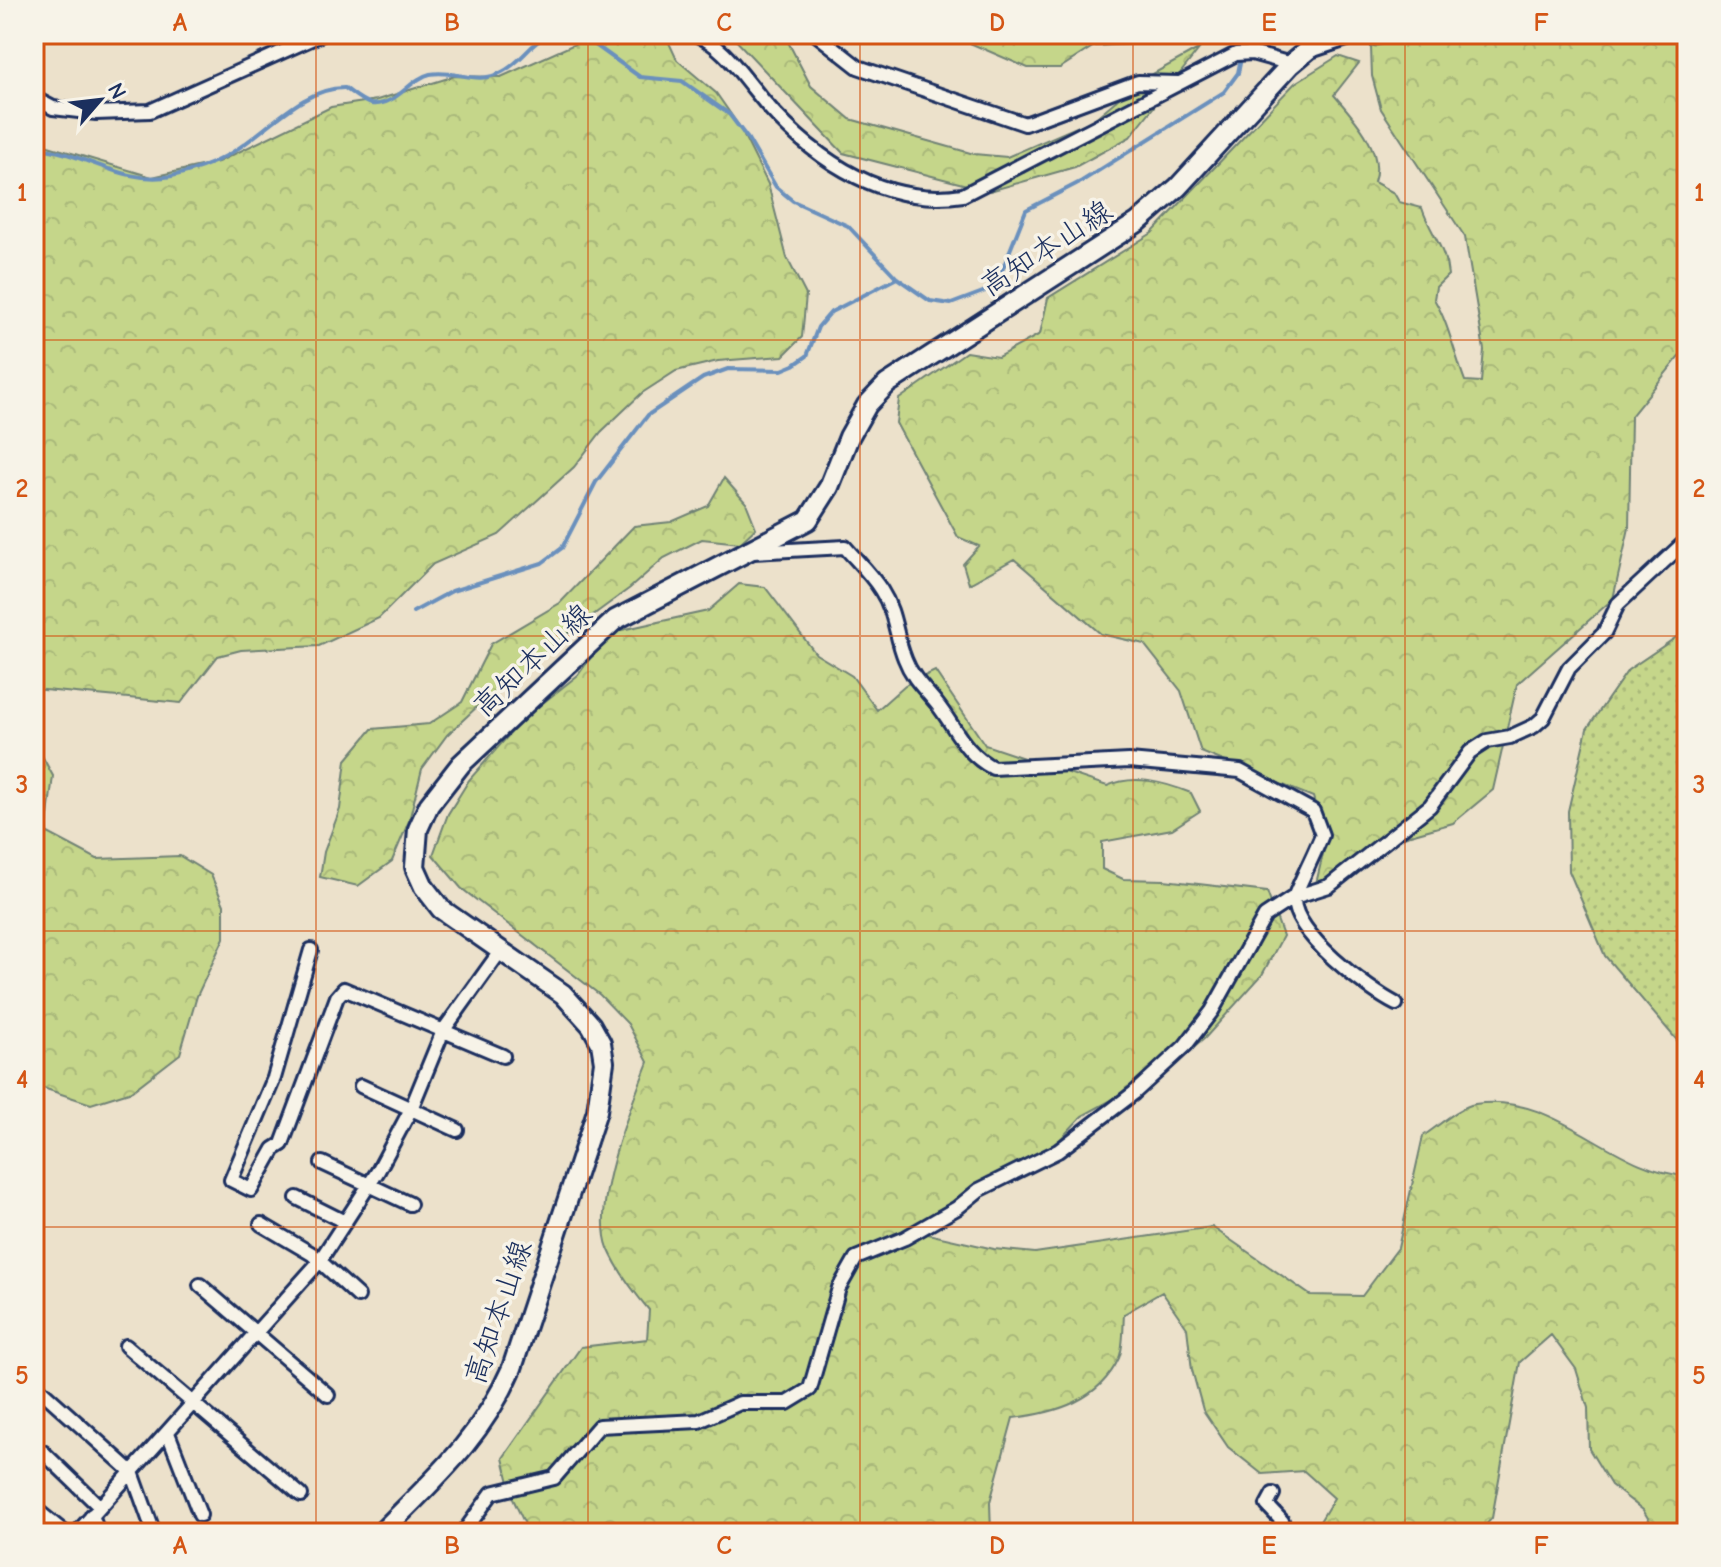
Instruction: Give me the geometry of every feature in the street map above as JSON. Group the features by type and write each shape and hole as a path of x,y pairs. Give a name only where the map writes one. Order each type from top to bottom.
{"main road":[{"name":"高知本山線","path":"381,1533 470,1441 499,1397 512,1368 597,1111 604,1062 601,1043 591,1025 563,994 454,921 424,887 415,867 414,847 429,805 461,764 615,620 672,588 752,552 808,520 829,487 849,437 867,405 887,384 1138,222 1178,187 1291,64 1310,48 1352,34"}],"street":[{"path":"34,98 53,108 96,113 150,111 322,34"},
{"path":"695,34 726,54 794,133 843,170 904,195 938,199 963,195 1236,54 1252,53 1291,64"},
{"path":"816,34 858,67 1025,124 1138,82 1182,83"},
{"path":"463,1533 492,1493 554,1478 599,1426 699,1421 740,1403 787,1403 810,1389 839,1288 856,1258 905,1238 957,1208 979,1190 1058,1151 1134,1093 1185,1046 1212,1011 1265,916 1294,897 1329,886 1430,806 1470,752 1487,741 1510,737 1534,726 1543,718 1569,668 1604,633 1618,604 1687,540"},
{"path":"752,552 845,547 881,590 898,625 904,657 919,685 937,704 964,746 978,760 993,768 1129,761 1240,771 1313,811 1322,835 1294,897 1299,914 1315,939 1338,964 1396,1004"},
{"path":"311,950 274,1078 231,1180 251,1190 274,1149 282,1144 337,997 344,989 503,1056"},
{"path":"77,1533 258,1334 319,1262 370,1184 411,1109 443,1031 499,953"},
{"path":"361,1086 457,1130"},
{"path":"322,1163 410,1204"},
{"path":"297,1198 345,1222"},
{"path":"261,1224 312,1254 358,1296"},
{"path":"200,1285 328,1395"},
{"path":"126,1346 301,1495"},
{"path":"34,1384 132,1472 154,1533"},
{"path":"168,1433 200,1515"},
{"path":"43,1452 96,1511 98,1533"},
{"path":"1273,1494 1267,1505 1282,1521 1286,1533"},
{"path":"34,1508 65,1533"}],"green space":[{"path":"597,34 665,34 677,60 716,93 739,126 768,184 787,258 806,295 802,337 783,356 718,361 676,371 642,393 601,432 574,467 499,535 433,564 379,618 319,646 241,650 218,656 181,703 34,689 34,145 45,145 152,177 218,162 331,107 377,100 455,76 501,77"},
{"path":"730,34 784,34 811,86 850,119 974,154 1007,157 1093,120 1138,82 1200,48 1130,137 1075,167 990,191 843,153"},
{"path":"949,34 1164,34 1162,42 1094,46 1060,68 1028,68"},
{"path":"1442,34 1687,34 1687,347 1631,416 1629,528 1613,599 1517,684 1493,790 1453,823 1382,843 1315,888 1326,841 1313,797 1201,752 1181,691 1144,644 1101,634 1014,559 969,584 963,564 979,546 958,537 896,423 899,399 966,352 998,357 1040,334 1048,298 1152,233 1295,83 1338,56 1359,63 1334,95 1366,136 1375,159 1374,182 1394,193 1399,202 1422,208 1447,265 1448,275 1436,287 1434,299 1448,329 1465,381 1481,382 1484,350 1465,237 1381,109 1372,76 1371,47 1405,38"},
{"path":"724,478 746,503 756,528 740,543 702,539 664,558 630,588 555,643 518,680 480,704 447,735 422,769 409,821 392,861 358,886 320,877 324,852 340,809 346,760 372,729 429,724 462,702 491,644 560,603 634,526 671,522 708,506"},
{"path":"739,584 765,587 816,654 852,676 877,710 905,685 935,671 985,745 1107,786 1138,780 1191,793 1200,811 1172,829 1102,842 1102,869 1123,879 1164,880 1267,892 1283,936 1262,975 1205,1038 1172,1067 1082,1116 1052,1148 942,1211 923,1233 994,1249 1035,1253 1212,1227 1310,1295 1362,1296 1398,1248 1423,1136 1455,1113 1475,1104 1504,1103 1531,1109 1634,1161 1660,1171 1687,1176 1687,1533 1657,1533 1643,1510 1611,1485 1589,1449 1588,1408 1576,1369 1551,1335 1520,1362 1492,1518 1479,1533 1313,1533 1334,1498 1304,1471 1262,1474 1228,1447 1203,1410 1192,1370 1187,1328 1162,1292 1124,1314 1119,1358 1100,1385 1088,1395 1060,1408 1013,1418 990,1502 991,1533 529,1533 513,1499 503,1458 581,1347 647,1339 649,1310 616,1265 604,1229 615,1155 648,1062 628,1024 600,995 461,888 433,855 448,814 469,780 524,718 578,675 602,642 617,631 708,611"},
{"path":"1687,630 1687,1052 1605,956 1569,871 1568,811 1587,729 1628,670"},
{"path":"34,741 53,776 46,832 97,859 180,856 211,875 224,905 224,938 197,996 180,1054 132,1091 91,1104 34,1085"}],"waterway":[{"path":"34,148 51,150 136,176 172,176 224,157 297,104 328,90 345,88 368,103 380,104 430,74 493,76 509,68 549,34"},
{"path":"580,34 640,77 682,81 729,114 748,139 776,187 793,201 848,226 897,278 930,301 951,304 988,290 999,278 1026,210 1082,181 1224,92 1238,73 1246,34"},
{"path":"413,612 452,591 542,563 562,548 596,482 648,415 703,378 728,369 782,370 794,365 807,356 818,327 831,312 897,278"}]}
